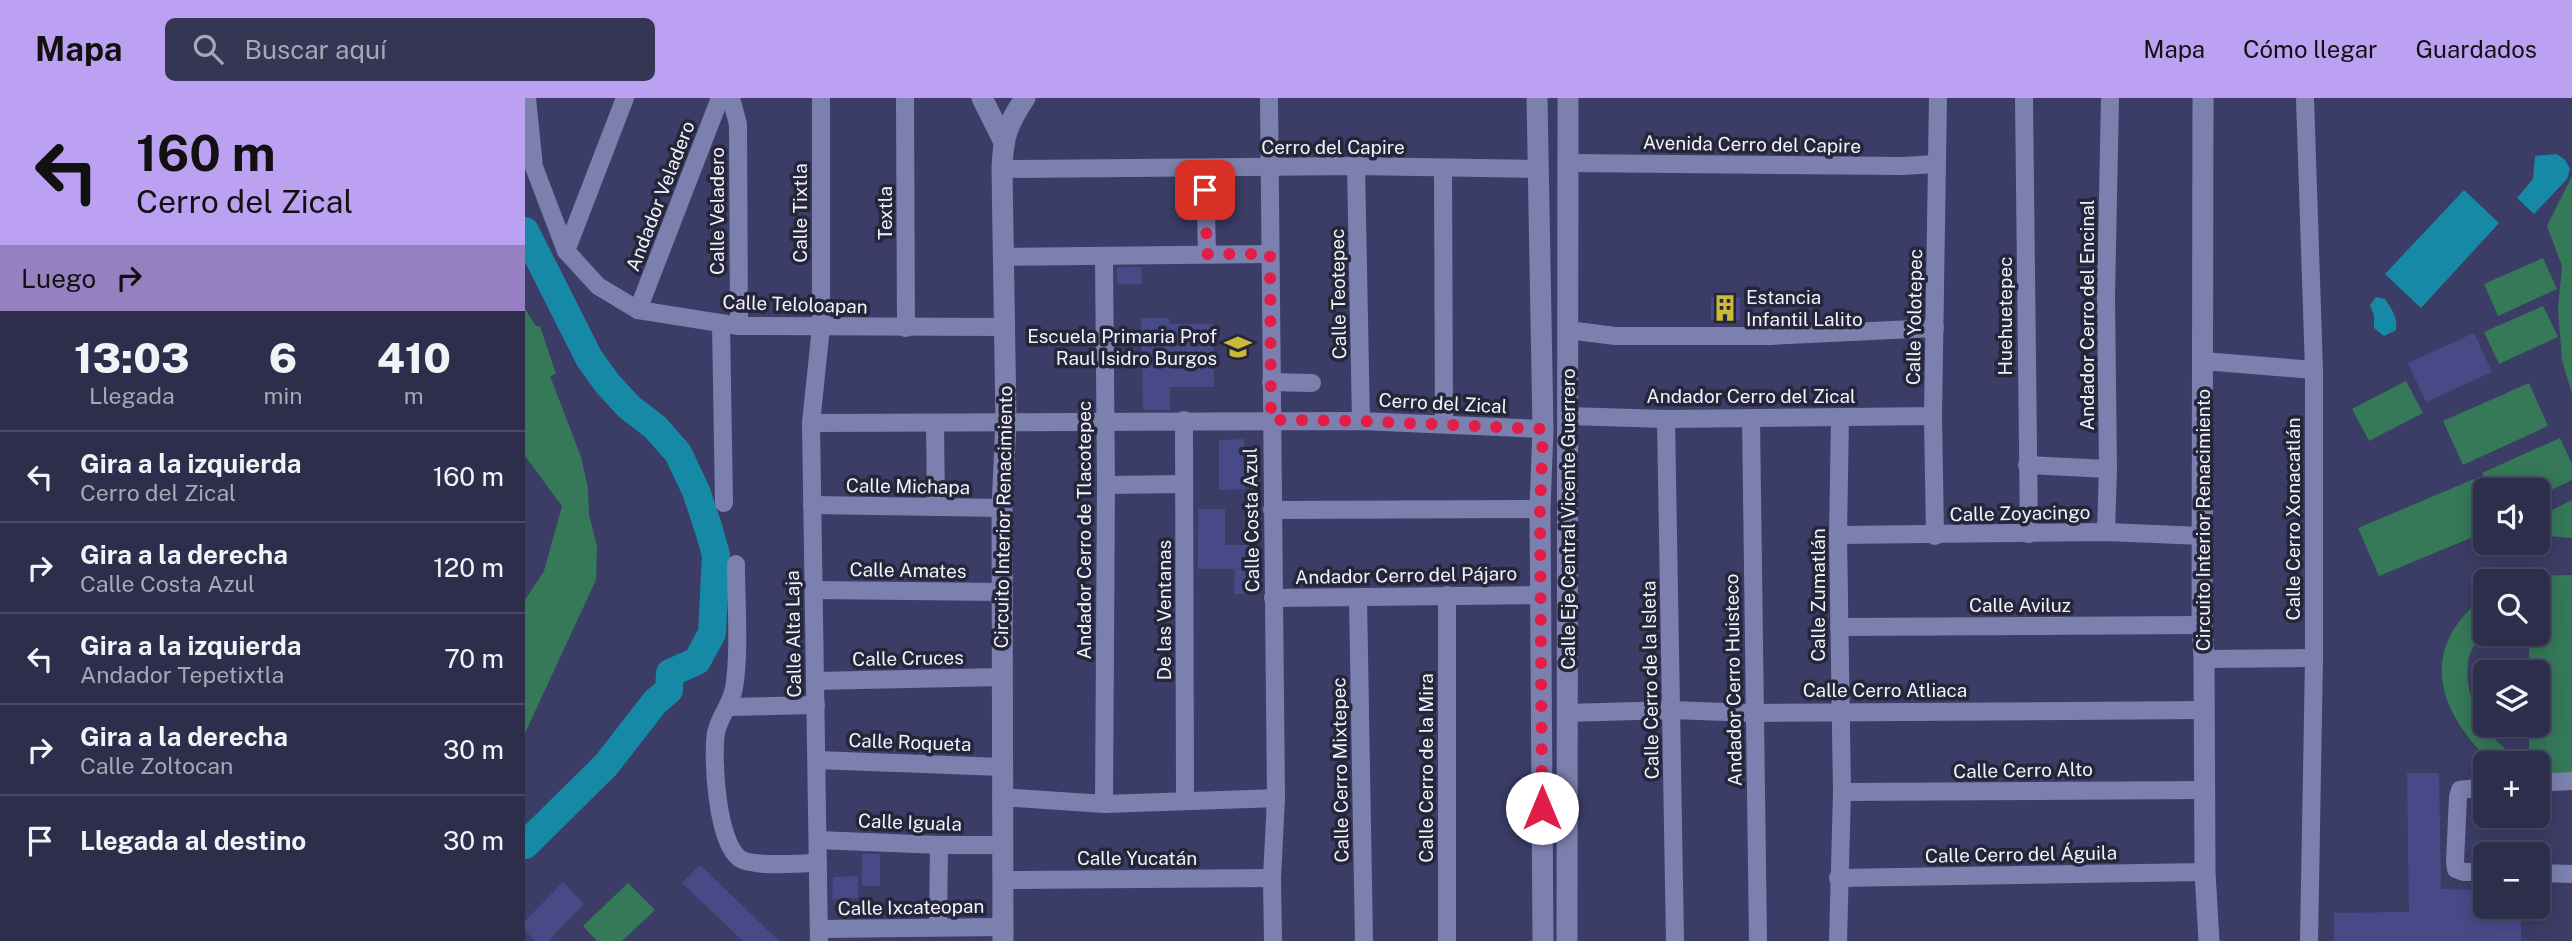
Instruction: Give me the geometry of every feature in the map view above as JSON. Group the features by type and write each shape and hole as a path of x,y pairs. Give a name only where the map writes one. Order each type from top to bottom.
{"main road":[{"path":"982,98 1003,140"},
{"name":"Circuito Interior Renacimiento","path":"1002,934 1002,508 1006,421 1002,169 1003,140 1013,115 1025,98"},
{"name":"Calle Eje Central Vicente Guerrero","path":"1537,98 1543,429 1540,509 1543,941"},
{"name":"Calle Eje Central Vicente Guerrero","path":"1567,941 1568,98"},
{"name":"Circuito Interior Renacimiento","path":"2203,98 2201,625 2204,659 2205,872 2209,941"}],"street":[{"path":"527,98 534,167 566,251"},
{"path":"566,251 625,98"},
{"name":"Andador Veladero","path":"638,310 720,98"},
{"name":"Calle Veladero","path":"724,503 739,124 731,98"},
{"name":"Calle Tixtla","path":"821,98 821,327"},
{"name":"Textla","path":"905,98 906,328"},
{"name":"Calle Costa Azul","path":"1269,98 1276,798 1272,878 1273,941"},
{"name":"Calle Yolotepec","path":"1935,536 1933,416 1938,98"},
{"name":"Huehuetepec","path":"2024,98 2029,534"},
{"name":"Andador Cerro del Encinal","path":"2106,532 2106,297 2110,98"},
{"name":"Calle Cerro Xonacatlán","path":"2305,98 2314,370 2314,658 2309,941"},
{"name":"Avenida Cerro del Capire","path":"1568,163 1936,164"},
{"name":"Cerro del Capire","path":"1002,169 1356,166 1538,169"},
{"name":"Calle Teotepec","path":"1356,166 1361,421"},
{"path":"1205,168 1207,254"},
{"path":"1443,168 1444,424"},
{"name":"Calle Teloloapan","path":"566,251 598,286 638,310 730,325 1003,327"},
{"path":"1003,257 1270,254"},
{"name":"Andador Cerro de Tlacotepec","path":"1104,257 1104,804"},
{"name":"Calle Alta Laja","path":"819,935 811,423 821,327"},
{"path":"1568,330 1615,336 1770,335 1935,328"},
{"path":"2203,361 2287,370 2314,370"},
{"path":"1271,382 1312,383"},
{"name":"Andador Cerro del Zical","path":"1568,416 1751,419 1933,416"},
{"name":"Calle Zumatlán","path":"1838,941 1842,792 1839,627 1840,416"},
{"name":"Calle Cerro de la Isleta","path":"1666,419 1675,941"},
{"name":"Andador Cerro Huisteco","path":"1751,419 1758,941"},
{"name":"Cerro del Zical","path":"811,423 1271,420 1543,429"},
{"name":"De las Ventanas","path":"1184,421 1185,800"},
{"path":"935,423 936,508"},
{"path":"2027,465 2108,469"},
{"path":"1106,485 1184,484"},
{"name":"Calle Michapa","path":"812,505 1002,508"},
{"path":"1272,510 1540,509"},
{"name":"Calle Zoyacingo","path":"1839,535 2106,532 2203,536"},
{"path":"736,564 734,690 717,731 714,761 719,804 731,848 741,860 756,863 818,863"},
{"name":"Calle Amates","path":"814,590 1002,592"},
{"name":"Calle Cerro de la Mira","path":"1447,595 1447,941"},
{"name":"Andador Cerro del Pájaro","path":"1273,598 1540,595"},
{"name":"Calle Cerro Mixtepec","path":"1358,598 1364,941"},
{"name":"Calle Aviluz","path":"1839,627 2201,625"},
{"path":"2204,659 2314,658"},
{"name":"Calle Cruces","path":"815,681 1002,677"},
{"path":"728,707 816,705"},
{"name":"Calle Cerro Atliaca","path":"1567,713 1672,710 1753,713 1840,710 2203,710"},
{"name":"Calle Roqueta","path":"817,760 1002,766"},
{"path":"2550,782 2572,781"},
{"path":"2473,788 2460,790 2458,796 2456,869 2473,872"},
{"name":"Calle Cerro Alto","path":"1842,792 2204,790"},
{"path":"1001,796 1104,804 1276,798"},
{"name":"Calle Iguala","path":"818,840 1001,845"},
{"path":"938,927 939,845"},
{"name":"Calle Cerro del Águila","path":"1838,878 2205,872"},
{"path":"2550,873 2572,874"},
{"name":"Calle Yucatán","path":"1002,880 1272,878"},
{"name":"Calle Ixcateopan","path":"819,935 938,927 1002,934"}],"green space":[{"path":"2572,176 2572,394 2562,360 2558,309 2562,266 2547,226"},
{"path":"2543,258 2557,289 2498,316 2484,284"},
{"path":"2543,306 2558,337 2499,364 2484,332"},
{"path":"525,309 536,326 540,326 556,374 550,376 581,457 588,488 589,515 597,546 596,580 525,733 525,600 544,571 562,506 525,456"},
{"path":"2406,381 2423,413 2369,441 2352,409"},
{"path":"2529,383 2548,426 2463,465 2443,421"},
{"path":"2560,438 2572,464 2572,480 2550,490 2550,478 2484,478 2482,473"},
{"path":"2473,479 2473,537 2379,576 2358,528"},
{"path":"2572,500 2572,538 2550,536 2550,511"},
{"path":"2572,575 2572,776 2550,776 2550,751 2529,751 2529,737 2550,737 2550,660 2529,660 2529,646 2550,646 2550,576"},
{"path":"2473,607 2474,646 2469,658 2468,676 2473,703 2473,737 2494,737 2508,751 2481,751 2472,741 2457,721 2447,700 2442,678 2443,657 2450,636"},
{"path":"628,883 655,910 622,941 597,941 583,926"}],"water":[{"path":"2557,154 2565,160 2570,169 2567,179 2534,214 2517,198 2533,179 2535,156"},
{"path":"2464,190 2499,223 2421,308 2385,274"},
{"path":"2376,297 2385,299 2396,321 2396,330 2384,336 2374,328 2374,315 2370,305"}],"building":[{"path":"1117,267 1141,267 1142,284 1117,284"},
{"name":"Estancia Infantil Lalito","path":"1711,297 1740,297 1740,320 1711,320"},
{"path":"1141,318 1169,318 1169,324 1213,324 1214,387 1170,387 1170,410 1143,410"},
{"path":"2474,333 2492,372 2426,402 2408,363"},
{"path":"1244,439 1245,489 1219,490 1219,440"},
{"path":"1198,509 1225,509 1225,545 1259,545 1258,594 1234,594 1235,569 1198,569"},
{"path":"2407,773 2439,773 2441,889 2473,890 2473,919 2521,919 2521,941 2334,941 2334,913 2409,912"},
{"path":"862,854 880,854 880,886 862,886"},
{"path":"700,865 779,941 743,941 682,883"},
{"path":"858,876 858,898 832,899 833,877"},
{"path":"563,882 584,904 548,941 536,941 525,931 525,921"}],"waterway":[{"path":"525,231 589,358 629,407 655,427 678,453 696,491 716,555 712,633 697,661 670,673 669,690 655,702 606,765 525,845"}],"place":[{"name":"Estancia Infantil Lalito","path":"1725,308"},
{"name":"Escuela Primaria Prof Raul Isidro Burgos","path":"1238,347"}],"route":[{"path":"1205,190 1207,254 1270,254 1271,420 1543,429 1540,509 1542,808"}]}
